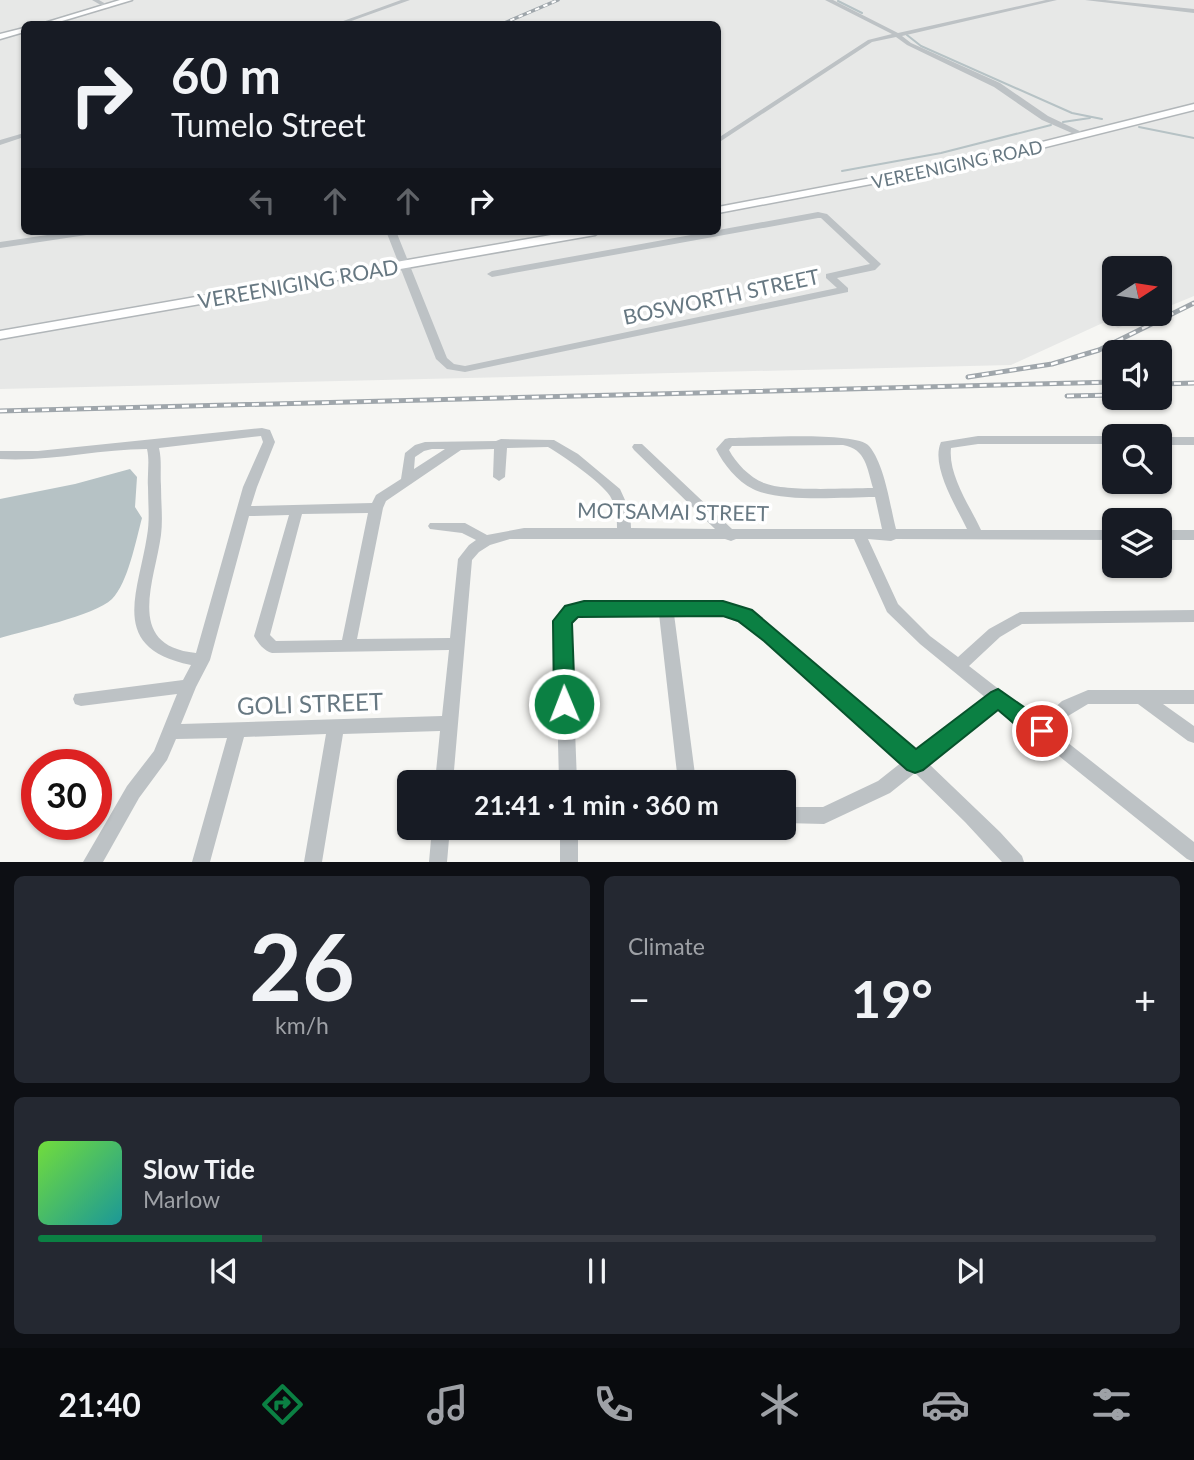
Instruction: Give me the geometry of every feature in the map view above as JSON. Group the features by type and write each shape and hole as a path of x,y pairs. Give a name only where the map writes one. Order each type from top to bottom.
{"main road":[{"path":"58,21 130,0"},
{"path":"0,37 21,31"},
{"name":"VEREENIGING ROAD","path":"721,202 914,167 1194,100"},
{"name":"VEREENIGING ROAD","path":"721,209 902,177 1194,107"},
{"name":"VEREENIGING ROAD","path":"0,335 532,235"},
{"name":"VEREENIGING ROAD","path":"0,327 569,235"}],"street":[{"path":"95,0 107,7"},
{"path":"347,21 407,0"},
{"path":"828,0 923,51 997,85 1045,118 1084,135"},
{"path":"721,139 870,41 1054,0"},
{"path":"1090,0 1194,12"},
{"path":"0,143 21,136"},
{"name":"BOSWORTH STREET","path":"392,235 442,359 451,367 465,369 844,290 831,276 872,268 876,264 824,216 721,233"},
{"path":"0,245 66,235"},
{"name":"BOSWORTH STREET","path":"492,274 707,235"},
{"path":"0,455 41,455 127,444 152,446 229,435 266,433 269,442 255,475 202,660 188,686 172,732 161,755 133,792 92,862"},
{"path":"977,534 947,469 943,456 945,445 978,440 1102,440"},
{"path":"1172,441 1194,442"},
{"path":"879,492 767,489 748,479 727,458 722,449 729,442 851,442 865,451 879,492 891,536"},
{"path":"499,477 501,443"},
{"path":"407,479 407,464 413,451 433,445 550,443 574,457 615,492 622,511 624,533"},
{"path":"152,446 157,462 154,481 156,518 141,599 142,618 155,643 169,654 182,660 202,660"},
{"path":"348,646 376,508 387,492 458,446"},
{"path":"638,447 731,536"},
{"path":"245,511 376,508"},
{"path":"297,509 262,636 272,647 456,644"},
{"path":"435,526 465,528 484,539 472,548 465,559 445,770"},
{"name":"MOTSAMAI STREET","path":"484,539 500,534 624,533 731,536 1102,535"},
{"path":"859,535 892,608 925,640 1194,853"},
{"path":"1172,535 1194,536"},
{"path":"666,607 686,770"},
{"path":"568,770 563,621 571,612 584,608 723,608 745,615 915,763 1015,862"},
{"path":"959,666 981,644 1007,624 1020,618 1194,616"},
{"path":"82,699 188,686"},
{"path":"1042,731 1075,701 1108,695 1142,698 1194,697"},
{"path":"796,816 824,816 884,787 998,698"},
{"path":"1142,698 1194,736"},
{"name":"GOLI STREET","path":"172,732 449,723"},
{"path":"313,862 336,727"},
{"path":"201,862 238,730"},
{"path":"438,862 440,840"},
{"path":"569,840 569,862"}],"shaded area":[{"path":"0,0 1194,0 1194,296 1172,305 1172,256 1102,256 1102,323 1011,365 0,389"},
{"path":"130,469 137,477 135,507 142,518 131,561 118,592 112,599 91,611 0,638 0,499 75,484"}],"waterway":[{"path":"838,1 862,13"},
{"path":"907,35 921,46 1072,113 1102,119"},
{"path":"1063,122 1090,118"},
{"path":"842,171 941,153 1051,125"},
{"path":"1139,127 1194,138"}],"railway":[{"path":"509,21 558,0"},
{"path":"968,377 1052,364 1099,350 1194,303"},
{"path":"0,411 1102,382"},
{"path":"1172,384 1194,383"},
{"path":"1067,396 1102,395"}],"route":[{"path":"564,704 563,621 571,612 584,608 723,608 745,615 915,763 998,698 1042,731"}]}
